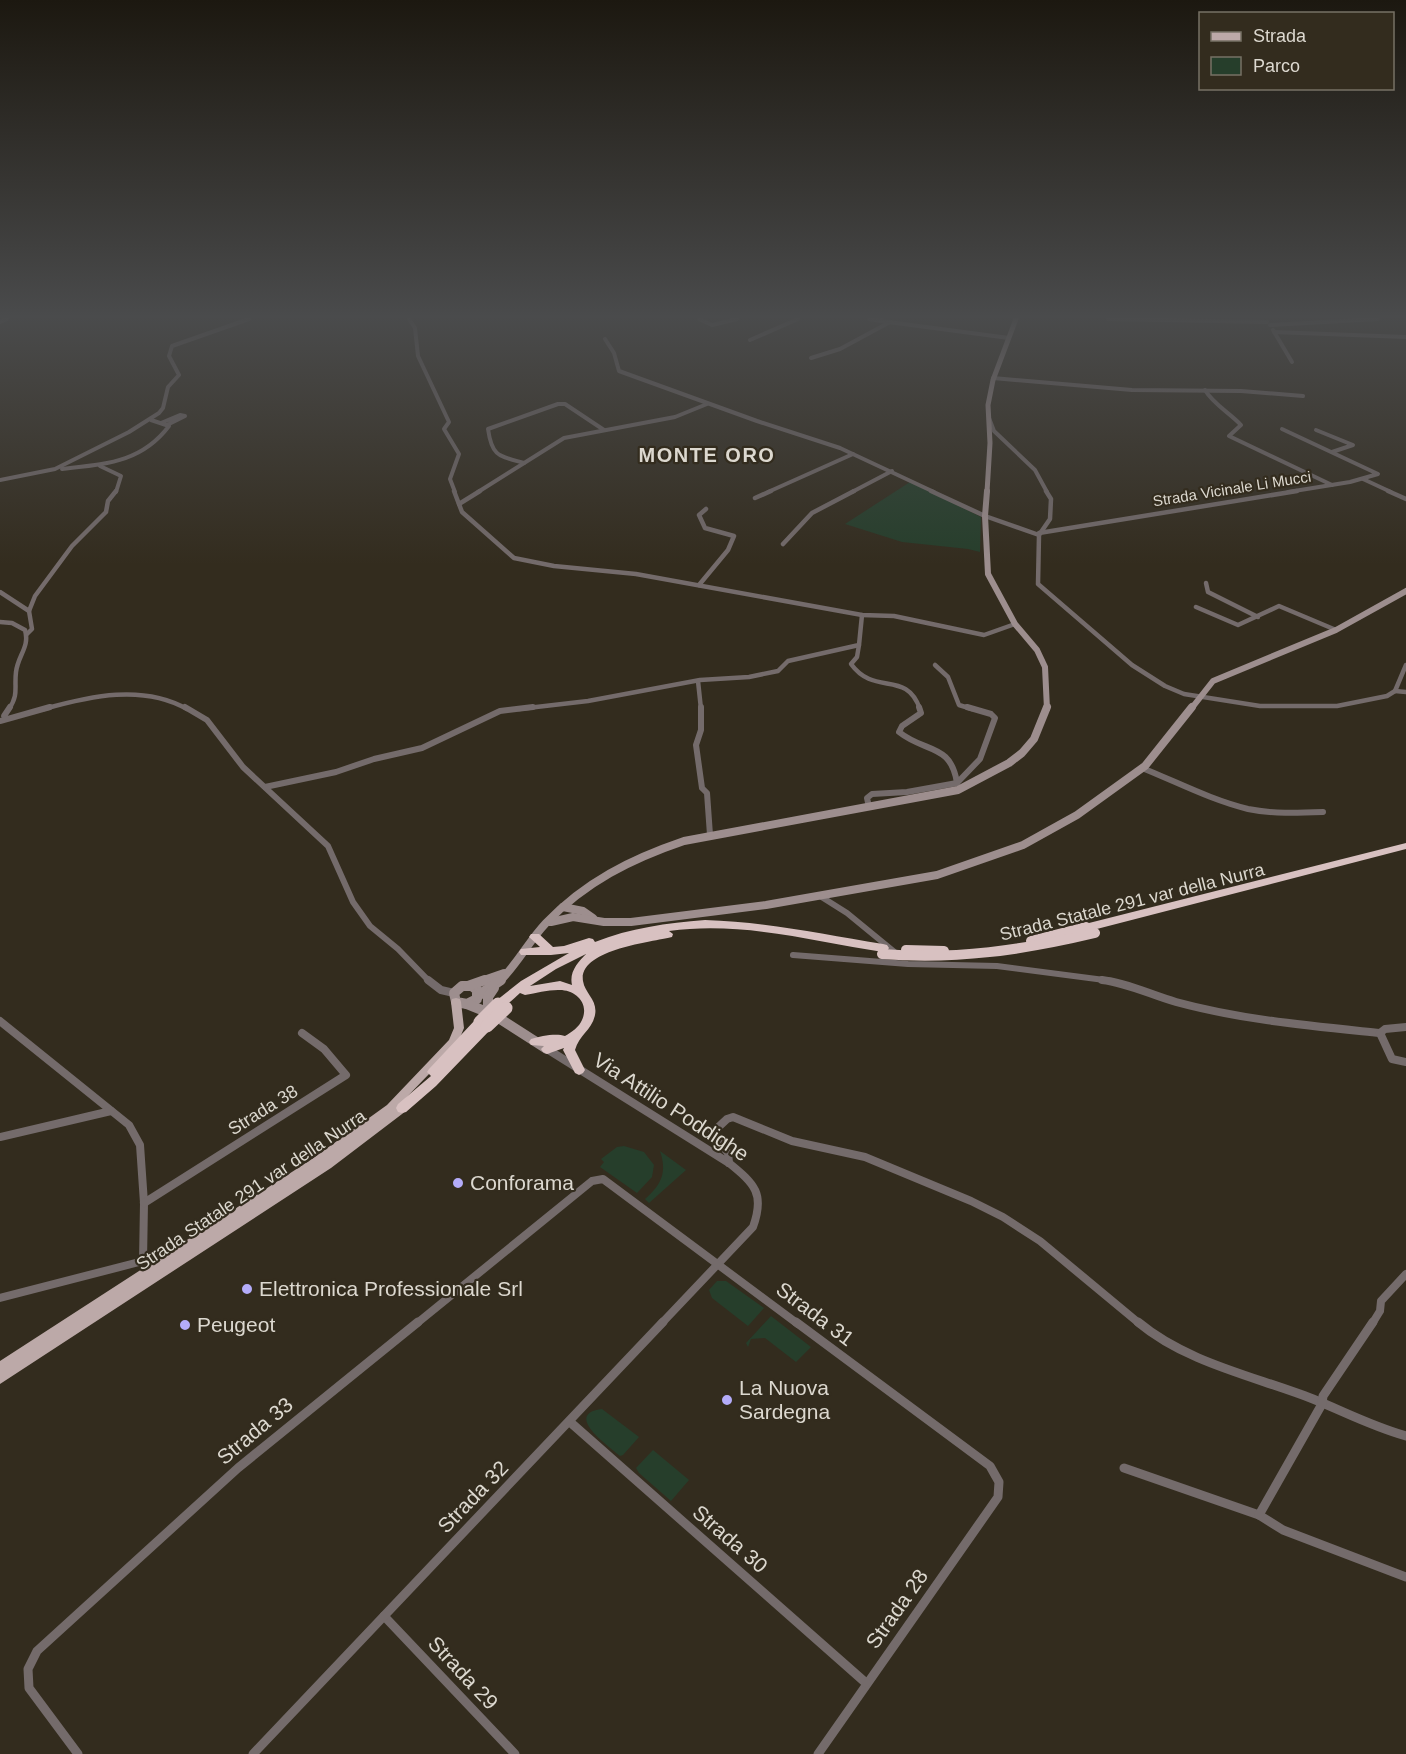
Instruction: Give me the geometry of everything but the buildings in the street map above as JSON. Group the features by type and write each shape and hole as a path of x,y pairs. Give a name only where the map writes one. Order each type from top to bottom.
{"highway":[{"name":"Strada Statale 291 var della Nurra","path":"497,1008 564,966 594,953 648,938 708,930 750,932 926,958 992,955 1050,944 1092,930 1406,846"},
{"name":"Strada Statale 291 var della Nurra","path":"1092,930 1406,852"},
{"name":"Strada Statale 291 var della Nurra","path":"395,1107 520,986 558,961 630,933 689,926 739,925 882,951"},
{"path":"525,952 565,950 611,935 630,933"},
{"path":"535,937 551,951"},
{"path":"579,1070 569,1050 590,1016 589,1004 577,983 577,975 594,953"},
{"path":"525,991 560,985 582,992"},
{"path":"535,1042 552,1042 576,1036"},
{"path":"547,1049 576,1036"}],"main road":[{"path":"395,1107 453,1042 459,1028 459,1000"},
{"name":"Strada Statale 291 var della Nurra","path":"0,1370 146,1266 316,1162 395,1107"},
{"name":"Strada Statale 291 var della Nurra","path":"0,1370 327,1165 395,1107"}],"street":[{"path":"55,469 118,438 150,419 163,408 165,401"},
{"path":"441,401 449,422 444,429 459,454 450,479 459,504 470,521 514,558 554,566 636,574 862,615 894,616 984,634 1015,624"},
{"path":"700,401 854,454 985,516 1039,534"},
{"path":"497,1008 491,991 516,965 545,924 586,887 648,853 710,835 958,790 1010,763 1034,739 1047,711 1048,691 1045,667 1037,650 1015,624 988,574 985,516 990,443 988,415 990,401"},
{"path":"1214,401 1241,425 1229,436 1333,485"},
{"path":"459,504 554,443 580,434 675,417 706,403"},
{"path":"524,463 494,454 491,451 488,429 558,404 564,404 604,430"},
{"path":"150,419 161,423 167,425 185,416 180,415 161,423"},
{"path":"988,415 994,431 1035,470 1051,499 1050,519 1039,534 1038,584 1131,665 1166,686 1184,694 1260,706 1337,706 1388,696 1395,691 1406,665"},
{"path":"0,480 55,469 100,466 126,458 153,444 165,432 169,426 167,425"},
{"name":"Strada Vicinale Li Mucci","path":"1039,534 1333,485 1378,474 1282,429"},
{"name":"Strada Vicinale Li Mucci","path":"1316,430 1353,445 1332,453"},
{"path":"755,498 854,454"},
{"path":"7,718 4,716 16,699 16,670 25,651 27,634 32,629 29,611 35,596 72,546 106,512 108,501 115,494 121,476 100,466"},
{"path":"783,544 812,513 892,471"},
{"path":"1363,478 1406,500"},
{"path":"699,585 728,550 734,536 705,528 699,514 706,509"},
{"path":"1206,583 1208,592 1258,618"},
{"path":"563,907 570,913 583,914 604,922 631,922 907,882 937,875 1023,845 1077,815 1142,768 1213,681 1336,630 1406,591"},
{"path":"0,592 29,611"},
{"path":"1196,607 1237,625 1258,618 1279,606 1336,630"},
{"path":"862,615 857,657 851,664 862,678 906,688 913,694 921,712 902,726 899,732 917,744 948,756 953,762 957,783"},
{"path":"0,622 20,626 27,634"},
{"path":"265,787 336,772 374,759 422,748 500,711 588,701 698,681 749,677 778,671 788,661 859,645"},
{"path":"869,807 867,798 872,794 906,792 957,783 980,759 995,718 991,714 959,705 954,698 949,676 935,665"},
{"path":"698,681 698,700 702,719 700,740 696,745 702,789 707,793 710,835"},
{"path":"1395,691 1406,693"},
{"path":"0,721 95,696 121,694 159,697 177,703 211,723 243,767 328,846 353,902 370,926 441,990 459,1000 497,1008"},
{"path":"1142,768 1230,804 1252,810 1323,812"},
{"path":"583,914 580,899 586,887"},
{"path":"820,896 854,919 908,964"},
{"path":"545,924 583,914"},
{"path":"794,955 908,964 998,966 1118,982 1176,1002 1277,1022 1380,1033 1385,1029 1406,1027"},
{"path":"459,1000 459,987 507,972"},
{"path":"459,1000 478,996 498,983"},
{"path":"468,986 477,990 478,996 497,1008 535,1042 547,1049"},
{"path":"0,1021 129,1125 140,1145 146,1266 0,1298"},
{"path":"1380,1033 1392,1059 1406,1062"},
{"name":"Strada 38","path":"144,1203 346,1075 324,1049 302,1034"},
{"name":"Via Attilio Poddighe","path":"547,1049 729,1163 751,1181 759,1197 760,1210 753,1227 719,1265"},
{"path":"0,1137 111,1111"},
{"path":"729,1163 728,1153 712,1133 727,1119 733,1117 780,1138 866,1157 936,1185 1018,1226 1141,1325 1167,1343 1369,1425 1406,1436"},
{"name":"Strada 31","path":"603,1179 990,1466 999,1482"},
{"name":"Strada 33","path":"78,1754 29,1688 28,1669 37,1651 238,1468 289,1425 592,1181 603,1179"},
{"name":"Strada 32","path":"253,1754 719,1265"},
{"path":"1259,1515 1322,1404 1328,1386 1353,1355 1375,1320 1381,1301 1406,1274"},
{"name":"Strada 30","path":"570,1422 866,1683"},
{"path":"1124,1468 1259,1515 1283,1530 1406,1577"},
{"name":"Strada 28","path":"818,1754 998,1497 999,1482"},
{"name":"Strada 29","path":"384,1616 515,1754"}],"green space":[{"path":"910,482 981,517 980,552 902,542 845,524"},
{"path":"624,1146 644,1152 654,1165 652,1177 637,1193 600,1167 604,1162 601,1159 617,1147"},
{"path":"660,1151 686,1170 649,1203 645,1199 656,1188 662,1177 663,1165"},
{"path":"717,1281 726,1281 764,1308 748,1326 712,1298 709,1290"},
{"path":"771,1316 811,1347 796,1362 765,1338 751,1339 748,1347 746,1343"},
{"path":"602,1409 639,1437 623,1455 620,1456 607,1446 587,1424 587,1417 591,1412"},
{"path":"653,1450 689,1480 671,1501 636,1468"}],"place":[{"name":"Conforama","path":"458,1183"},
{"name":"Elettronica Professionale Srl","path":"247,1289"},
{"name":"Peugeot","path":"185,1325"},
{"name":"La Nuova Sardegna","path":"727,1400"}],"district":[{"name":"MONTE ORO","path":"707,455"}]}
